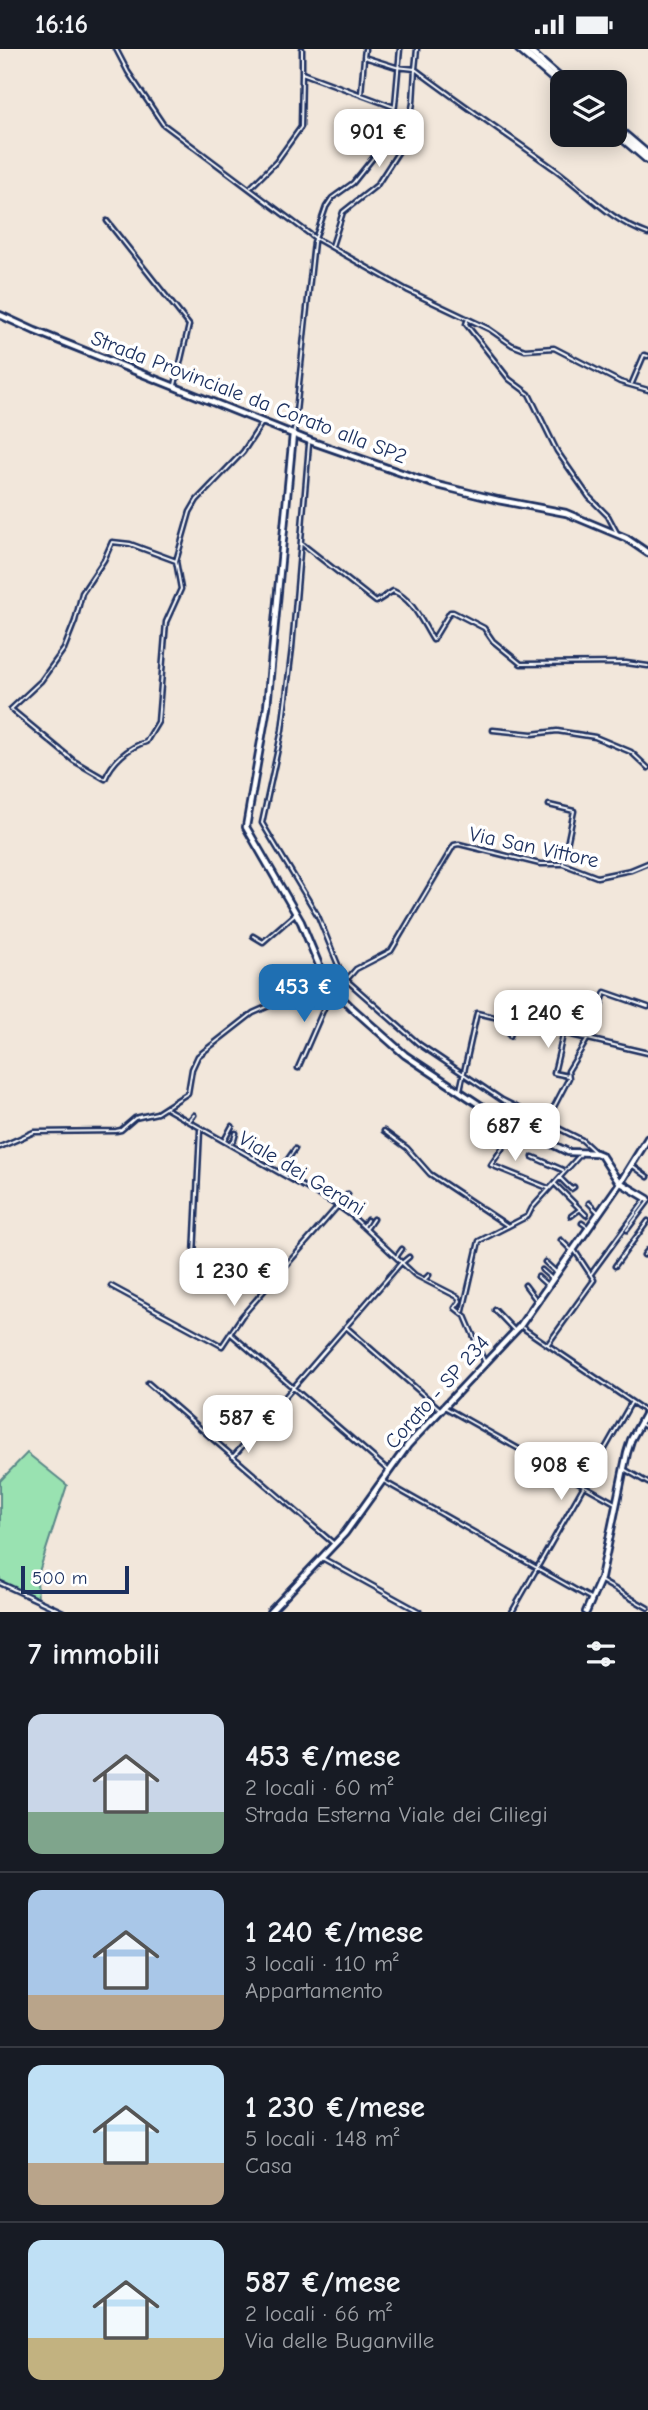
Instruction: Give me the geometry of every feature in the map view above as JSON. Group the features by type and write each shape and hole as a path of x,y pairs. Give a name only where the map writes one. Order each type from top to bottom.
{"highway":[{"path":"523,49 550,72"},
{"path":"627,139 648,157"}],"main road":[{"name":"Strada Provinciale da Corato alla SP2","path":"0,314 310,441 433,484 498,500 557,510 617,535 648,553"},
{"path":"293,434 267,707 246,827 296,913 326,982 333,989 405,1055 516,1127 568,1152 601,1155 620,1181 647,1200"},
{"name":"Corato - SP 234","path":"270,1612 357,1518 408,1445 520,1326 632,1166 648,1137"},
{"path":"586,1612 600,1581 631,1440 647,1411"}],"street":[{"path":"116,49 163,124 317,238 407,290 489,329 517,348 554,348 620,382 648,390"},
{"path":"250,188 276,162 301,127 302,49"},
{"path":"360,96 365,49"},
{"path":"293,434 314,242 326,207 332,198 353,183 388,140 395,107 400,49"},
{"path":"332,247 343,212 377,185 406,140 413,103 416,49"},
{"path":"364,57 415,69 569,179 607,212 648,234"},
{"path":"302,73 395,107"},
{"path":"107,221 189,324 175,386 184,391"},
{"path":"468,320 466,324 509,379 528,394 557,451 589,497 608,516 617,535"},
{"path":"632,384 644,355 648,356"},
{"path":"176,561 130,544 112,542 104,560 82,593 64,649 41,681 11,709 74,761 105,779 116,761 135,745 146,742 158,722 166,622 181,589 176,561 190,512 197,500 243,451 262,423"},
{"path":"310,441 282,730 262,823 318,916 340,973 346,979 419,1044 502,1100 582,1140 596,1153"},
{"path":"300,543 376,602 393,591 398,593 415,609 433,640 453,612 484,628 497,645 521,664 626,663 648,666"},
{"path":"494,730 532,734 558,731 595,737 631,752 648,768"},
{"path":"549,805 574,811 563,864"},
{"name":"Via San Vittore","path":"0,1147 34,1132 121,1130 135,1118 152,1115 167,1108 188,1093 194,1063 205,1048 259,1010 326,982 346,979 356,969 391,951 454,845 459,844 540,865 563,864 597,877 631,870 648,863"},
{"path":"253,936 263,942 296,913"},
{"path":"298,1068 333,989"},
{"path":"545,1122 569,1071 589,1039 605,992 648,1006"},
{"path":"459,1091 476,1014 648,1053"},
{"path":"510,1036 514,1021"},
{"path":"564,1033 554,1073 569,1075"},
{"path":"172,1104 177,1109"},
{"name":"Viale dei Gerani","path":"167,1108 338,1206 363,1226 409,1271 457,1297 460,1301 455,1308 466,1315 485,1363"},
{"path":"189,1122 194,1115"},
{"path":"223,1142 232,1126"},
{"path":"516,1127 491,1165 549,1189"},
{"path":"193,1277 200,1129"},
{"path":"384,1131 407,1148 430,1174 509,1226"},
{"path":"228,1145 234,1140 236,1133"},
{"path":"232,1147 235,1142"},
{"path":"278,1173 295,1149"},
{"path":"253,1159 257,1152"},
{"path":"463,1313 478,1243 528,1216 531,1208 582,1153"},
{"path":"533,1157 564,1171"},
{"path":"632,1166 648,1177"},
{"path":"285,1176 289,1171"},
{"path":"559,1177 571,1189 574,1187"},
{"path":"554,1183 564,1196 586,1215"},
{"path":"328,1200 333,1193"},
{"path":"111,1286 219,1347 242,1316 348,1194"},
{"path":"332,1203 336,1198"},
{"path":"627,1230 647,1200"},
{"path":"591,1275 647,1200"},
{"path":"589,1203 600,1213"},
{"path":"570,1207 575,1204"},
{"path":"352,1216 357,1209"},
{"path":"571,1216 580,1209"},
{"path":"366,1229 373,1219"},
{"path":"363,1226 367,1220"},
{"path":"615,1266 648,1221"},
{"path":"582,1223 589,1229"},
{"path":"379,1241 382,1238"},
{"path":"547,1345 594,1279 574,1251 561,1240"},
{"path":"396,1257 402,1249"},
{"path":"644,1255 648,1249"},
{"path":"233,1457 409,1257"},
{"path":"545,1262 557,1274"},
{"path":"542,1270 553,1280"},
{"path":"424,1280 429,1275"},
{"path":"538,1277 548,1286"},
{"path":"525,1285 538,1301"},
{"path":"495,1310 515,1331"},
{"path":"520,1326 647,1411"},
{"path":"346,1327 444,1409 616,1503"},
{"path":"231,1334 389,1471"},
{"path":"148,1383 334,1544"},
{"path":"512,1612 631,1402"},
{"path":"640,1423 648,1428"},
{"path":"623,1469 648,1483"},
{"path":"383,1480 591,1598"},
{"path":"321,1557 421,1612"},
{"path":"600,1581 648,1608"},
{"path":"0,1583 63,1612"}],"green space":[{"path":"27,1453 67,1485 37,1578 38,1601 0,1584 0,1481"}]}
